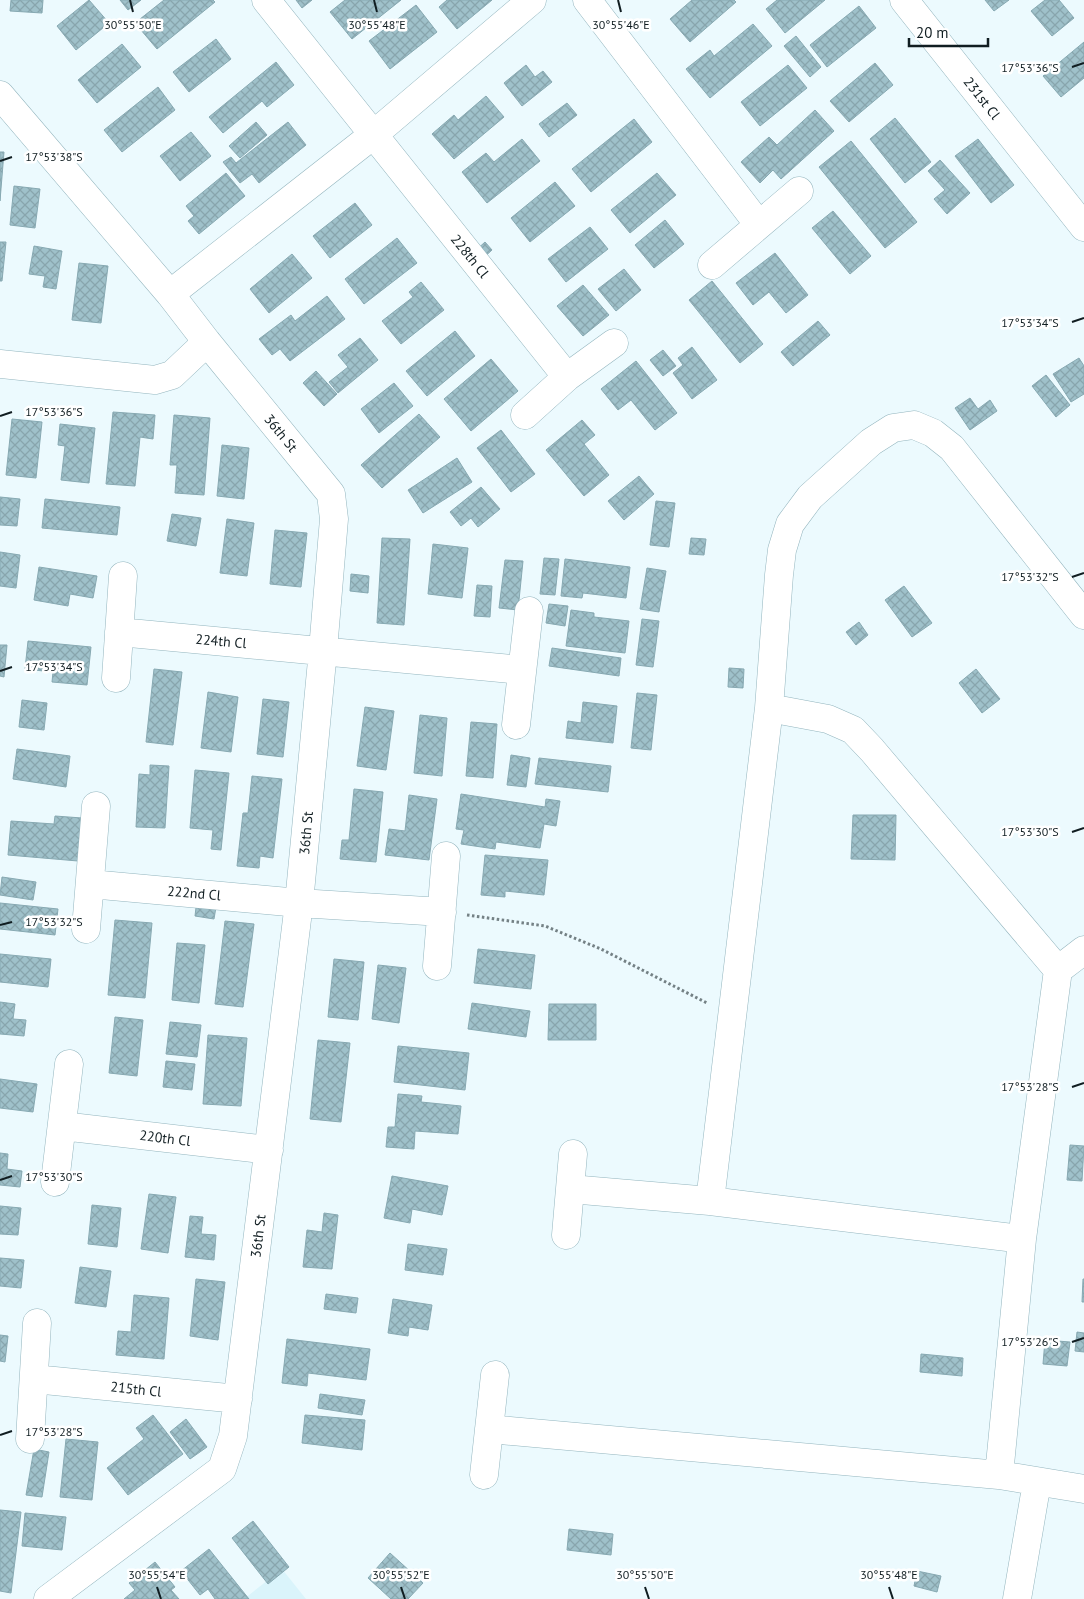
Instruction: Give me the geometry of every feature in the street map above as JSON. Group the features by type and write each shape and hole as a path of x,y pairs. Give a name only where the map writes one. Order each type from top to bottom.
{"street":[{"name":"228th Cl","path":"266,0 567,377"},
{"path":"170,294 373,136 532,0"},
{"path":"587,0 759,225"},
{"name":"231st Cl","path":"904,0 1084,228"},
{"name":"36th St","path":"0,95 170,294 331,494 334,519 299,903 234,1436 222,1469 48,1599"},
{"path":"712,265 800,191"},
{"path":"0,364 155,380 172,375 207,342"},
{"path":"524,415 567,377 614,343"},
{"path":"710,1201 769,708 779,574 782,550 790,524 810,497 871,442 893,428 914,425 933,433 952,448 1084,615"},
{"path":"116,678 123,576"},
{"path":"516,725 529,612"},
{"name":"224th Cl","path":"119,632 522,670"},
{"path":"769,708 828,719 853,730 1058,970"},
{"path":"86,929 96,806"},
{"path":"437,966 446,856"},
{"name":"222nd Cl","path":"90,884 299,903 442,912"},
{"path":"999,1474 1022,1239 1058,970 1084,950"},
{"path":"55,1182 69,1064"},
{"name":"220th Cl","path":"62,1126 269,1150"},
{"path":"566,1235 573,1154"},
{"path":"570,1189 710,1201 1022,1239"},
{"path":"30,1439 36,1323"},
{"path":"484,1475 495,1375"},
{"name":"215th Cl","path":"34,1379 238,1399"},
{"path":"489,1429 999,1474 1084,1489"},
{"path":"1017,1599 1037,1482"}],"path":[{"path":"442,912 545,926 600,949 732,1016"}],"shaded area":[{"path":"282,1569 306,1599 244,1599"}],"building":[{"path":"11,0 43,0 42,13 10,11"},
{"path":"89,0 109,23 76,50 57,26"},
{"path":"120,0 141,0 128,10"},
{"path":"164,0 213,0 215,2 157,49 135,23"},
{"path":"296,0 312,0 302,8"},
{"path":"345,0 401,0 352,39 330,12"},
{"path":"447,0 492,0 457,29 439,7"},
{"path":"692,0 734,0 736,2 690,42 670,19"},
{"path":"777,0 825,0 785,33 766,9"},
{"path":"985,0 1009,0 994,11"},
{"path":"1045,0 1059,0 1074,18 1052,36 1031,11"},
{"path":"416,5 437,32 390,69 369,41"},
{"path":"859,6 876,28 827,67 810,45"},
{"path":"753,24 772,46 710,98 686,69 710,50 714,56"},
{"path":"796,36 821,67 810,77 784,46"},
{"path":"216,39 231,59 189,92 173,72"},
{"path":"1084,42 1084,78 1061,97 1043,76"},
{"path":"122,44 141,67 97,103 78,80"},
{"path":"276,62 294,85 267,107 262,101 223,133 209,117"},
{"path":"875,63 893,85 849,122 830,101"},
{"path":"526,65 535,77 543,71 552,82 522,106 504,83"},
{"path":"788,65 807,88 760,126 741,102"},
{"path":"158,87 175,110 122,152 104,130"},
{"path":"486,96 504,117 454,159 432,134 454,115 458,120"},
{"path":"567,103 577,115 549,137 539,124"},
{"path":"815,110 834,131 781,179 773,170 760,183 741,162 769,137 777,145"},
{"path":"895,118 931,162 905,183 870,139"},
{"path":"634,119 652,142 591,192 572,169"},
{"path":"256,122 267,135 240,158 229,146"},
{"path":"288,122 306,145 259,183 252,174 240,183 223,162 231,157 236,163"},
{"path":"191,132 211,156 180,181 160,156"},
{"path":"522,139 540,161 487,203 462,172 486,153 494,162"},
{"path":"978,139 1014,185 991,203 955,156"},
{"path":"851,141 917,222 885,248 819,167"},
{"path":"0,152 4,152 0,201"},
{"path":"940,160 970,193 947,214 934,199 945,190 928,171"},
{"path":"226,173 245,196 199,234 188,221 194,216 186,206"},
{"path":"657,173 676,195 630,233 611,210"},
{"path":"555,182 575,206 530,242 511,218"},
{"path":"14,186 40,189 35,228 10,225"},
{"path":"355,203 372,225 330,258 313,236"},
{"path":"833,211 871,256 850,274 812,228"},
{"path":"665,220 684,244 654,268 635,245"},
{"path":"590,227 608,249 566,282 548,259"},
{"path":"397,238 417,263 364,304 345,279"},
{"path":"0,242 6,242 2,281 0,281"},
{"path":"485,242 492,250 481,260 474,252"},
{"path":"34,246 62,251 56,289 43,287 45,276 29,274"},
{"path":"775,253 808,295 786,313 769,292 753,305 736,283"},
{"path":"292,254 312,278 269,313 250,289"},
{"path":"79,263 108,266 101,323 72,320"},
{"path":"624,269 641,290 616,311 598,289"},
{"path":"712,281 763,344 740,363 689,300"},
{"path":"421,282 444,310 401,344 382,321 413,297 409,292"},
{"path":"583,285 609,315 583,336 557,306"},
{"path":"327,296 345,319 290,361 280,349 272,355 259,339 291,315 295,321"},
{"path":"818,321 830,335 793,366 781,352"},
{"path":"455,331 475,356 427,396 406,371"},
{"path":"360,338 378,360 338,393 329,382 348,367 338,355"},
{"path":"692,347 717,380 692,399 673,373 683,365 678,358"},
{"path":"663,350 676,366 663,376 650,360"},
{"path":"1079,358 1084,366 1084,394 1071,402 1053,374"},
{"path":"491,359 518,391 471,431 444,399"},
{"path":"636,361 677,413 655,430 631,400 618,410 601,389"},
{"path":"316,371 337,394 324,406 303,383"},
{"path":"1046,375 1070,405 1056,417 1032,386"},
{"path":"394,383 413,406 379,433 361,409"},
{"path":"970,398 978,409 990,400 997,411 970,430 955,408"},
{"path":"113,412 155,415 153,439 140,437 135,486 106,484"},
{"path":"419,414 440,437 382,488 361,465"},
{"path":"174,415 210,418 204,495 175,493 177,465 170,465"},
{"path":"12,419 42,422 36,478 6,475"},
{"path":"582,420 595,435 584,444 609,475 584,496 546,450"},
{"path":"60,424 95,428 89,483 61,480 65,446 58,445"},
{"path":"501,430 535,474 511,492 477,448"},
{"path":"222,445 249,448 244,499 217,496"},
{"path":"457,458 472,482 423,513 408,490"},
{"path":"639,476 654,494 624,520 608,501"},
{"path":"481,487 500,509 478,527 471,518 461,526 450,512"},
{"path":"0,497 20,499 17,526 0,525"},
{"path":"45,499 120,507 117,535 42,528"},
{"path":"656,501 675,503 669,547 650,545"},
{"path":"172,514 201,518 196,546 167,541"},
{"path":"227,519 254,523 247,576 220,573"},
{"path":"275,530 307,533 301,587 270,584"},
{"path":"382,538 410,539 404,625 377,623"},
{"path":"691,538 706,539 704,555 689,554"},
{"path":"433,544 468,548 462,598 428,594"},
{"path":"0,552 20,555 16,588 0,586"},
{"path":"544,558 559,559 555,595 540,594"},
{"path":"565,559 630,567 626,598 583,593 582,598 561,596"},
{"path":"505,560 523,561 518,610 499,608"},
{"path":"39,567 97,576 93,598 70,594 68,606 34,600"},
{"path":"647,568 666,571 659,612 640,609"},
{"path":"351,574 369,576 368,593 350,591"},
{"path":"477,585 492,586 490,617 474,616"},
{"path":"904,586 932,623 912,637 885,600"},
{"path":"549,604 568,606 565,626 546,623"},
{"path":"571,610 594,613 594,617 629,621 625,653 566,646"},
{"path":"642,619 659,621 653,667 636,665"},
{"path":"859,622 868,635 856,645 846,632"},
{"path":"28,641 91,647 87,685 52,682 53,672 25,669"},
{"path":"0,645 7,645 4,677 0,676"},
{"path":"552,648 621,658 619,676 549,666"},
{"path":"729,668 744,669 743,688 728,687"},
{"path":"154,669 182,672 173,745 146,742"},
{"path":"976,669 1000,699 982,713 959,683"},
{"path":"208,692 238,697 231,752 201,748"},
{"path":"637,693 657,695 651,750 631,748"},
{"path":"263,699 289,702 283,757 257,754"},
{"path":"22,700 47,703 44,730 19,727"},
{"path":"583,702 617,706 613,743 566,738 568,721 581,723"},
{"path":"365,707 394,711 386,770 357,766"},
{"path":"420,715 447,718 442,776 414,773"},
{"path":"471,722 497,724 493,778 466,776"},
{"path":"17,749 70,756 66,787 13,779"},
{"path":"511,755 530,758 526,787 507,785"},
{"path":"539,758 611,766 608,792 535,784"},
{"path":"150,765 169,766 165,828 136,827 139,774 150,775"},
{"path":"195,770 229,773 221,850 211,849 213,830 190,828"},
{"path":"252,776 282,779 273,858 260,856 259,868 237,866 243,813 248,813"},
{"path":"354,789 383,792 376,862 340,859 342,840 349,840"},
{"path":"461,794 545,807 546,799 560,801 556,826 544,824 540,848 496,842 495,849 461,844 464,830 456,829"},
{"path":"409,795 437,799 429,860 385,855 389,829 405,831"},
{"path":"853,815 896,815 895,860 851,859"},
{"path":"55,816 82,818 78,861 8,855 11,821 54,824"},
{"path":"485,855 548,860 544,895 505,891 505,897 481,895"},
{"path":"2,877 36,882 33,900 0,895"},
{"path":"197,899 217,901 214,919 195,916"},
{"path":"0,903 58,909 55,935 0,929"},
{"path":"115,920 152,923 145,998 108,995"},
{"path":"225,921 254,924 243,1007 215,1004"},
{"path":"177,943 205,945 199,1003 172,1000"},
{"path":"478,949 535,955 531,989 474,983"},
{"path":"0,954 51,959 48,987 0,982"},
{"path":"334,959 364,962 358,1020 328,1017"},
{"path":"378,965 406,968 399,1023 372,1019"},
{"path":"0,1002 15,1004 13,1019 26,1020 24,1036 0,1034"},
{"path":"472,1003 530,1011 526,1037 468,1029"},
{"path":"549,1004 596,1004 596,1040 548,1040"},
{"path":"115,1017 143,1020 137,1076 109,1073"},
{"path":"170,1022 201,1025 197,1057 166,1054"},
{"path":"208,1035 247,1038 241,1106 203,1104"},
{"path":"318,1040 350,1043 341,1122 310,1119"},
{"path":"398,1046 469,1053 465,1090 394,1082"},
{"path":"166,1061 195,1064 192,1090 163,1087"},
{"path":"0,1079 37,1084 33,1112 0,1108"},
{"path":"398,1094 422,1096 421,1102 461,1106 458,1134 415,1131 414,1149 386,1147 388,1127 395,1127"},
{"path":"1070,1145 1084,1146 1082,1181 1067,1180"},
{"path":"0,1153 8,1154 7,1169 22,1171 20,1187 0,1185"},
{"path":"392,1176 448,1186 442,1215 412,1209 410,1223 384,1218"},
{"path":"149,1194 176,1197 168,1253 141,1249"},
{"path":"92,1205 121,1208 117,1247 88,1244"},
{"path":"0,1206 21,1208 18,1235 0,1234"},
{"path":"324,1213 338,1215 332,1269 303,1267 307,1230 322,1232"},
{"path":"190,1216 203,1217 201,1234 216,1235 214,1260 185,1257"},
{"path":"408,1244 447,1249 443,1275 405,1270"},
{"path":"0,1258 24,1260 21,1288 0,1286"},
{"path":"80,1267 111,1271 106,1307 75,1303"},
{"path":"196,1279 225,1282 218,1340 190,1336"},
{"path":"1083,1279 1084,1302 1082,1302"},
{"path":"326,1294 358,1298 356,1313 324,1309"},
{"path":"134,1295 169,1298 164,1359 116,1355 118,1331 131,1332"},
{"path":"393,1299 432,1305 428,1330 409,1327 408,1336 388,1333"},
{"path":"1077,1332 1084,1333 1084,1352 1075,1351"},
{"path":"0,1335 8,1336 5,1362 0,1361"},
{"path":"287,1339 370,1349 366,1380 308,1373 307,1386 282,1383"},
{"path":"1045,1340 1070,1342 1067,1366 1043,1364"},
{"path":"921,1354 963,1358 962,1376 920,1372"},
{"path":"320,1394 365,1400 362,1415 318,1408"},
{"path":"153,1415 183,1454 128,1495 107,1468 144,1439 136,1428"},
{"path":"305,1415 365,1420 362,1450 302,1443"},
{"path":"186,1419 207,1447 190,1459 170,1432"},
{"path":"66,1439 98,1442 92,1500 60,1497"},
{"path":"34,1449 49,1452 42,1497 26,1495"},
{"path":"0,1510 21,1512 11,1593 0,1591"},
{"path":"25,1513 66,1517 62,1550 22,1546"},
{"path":"253,1521 289,1567 268,1584 232,1538"},
{"path":"569,1529 613,1534 611,1555 567,1550"},
{"path":"209,1549 249,1599 215,1599 208,1589 200,1595 181,1571"},
{"path":"390,1553 423,1583 408,1599 391,1599 368,1578"},
{"path":"155,1562 175,1587 171,1590 179,1599 124,1599 135,1590 129,1583"},
{"path":"917,1571 941,1576 937,1592 914,1586"}]}
